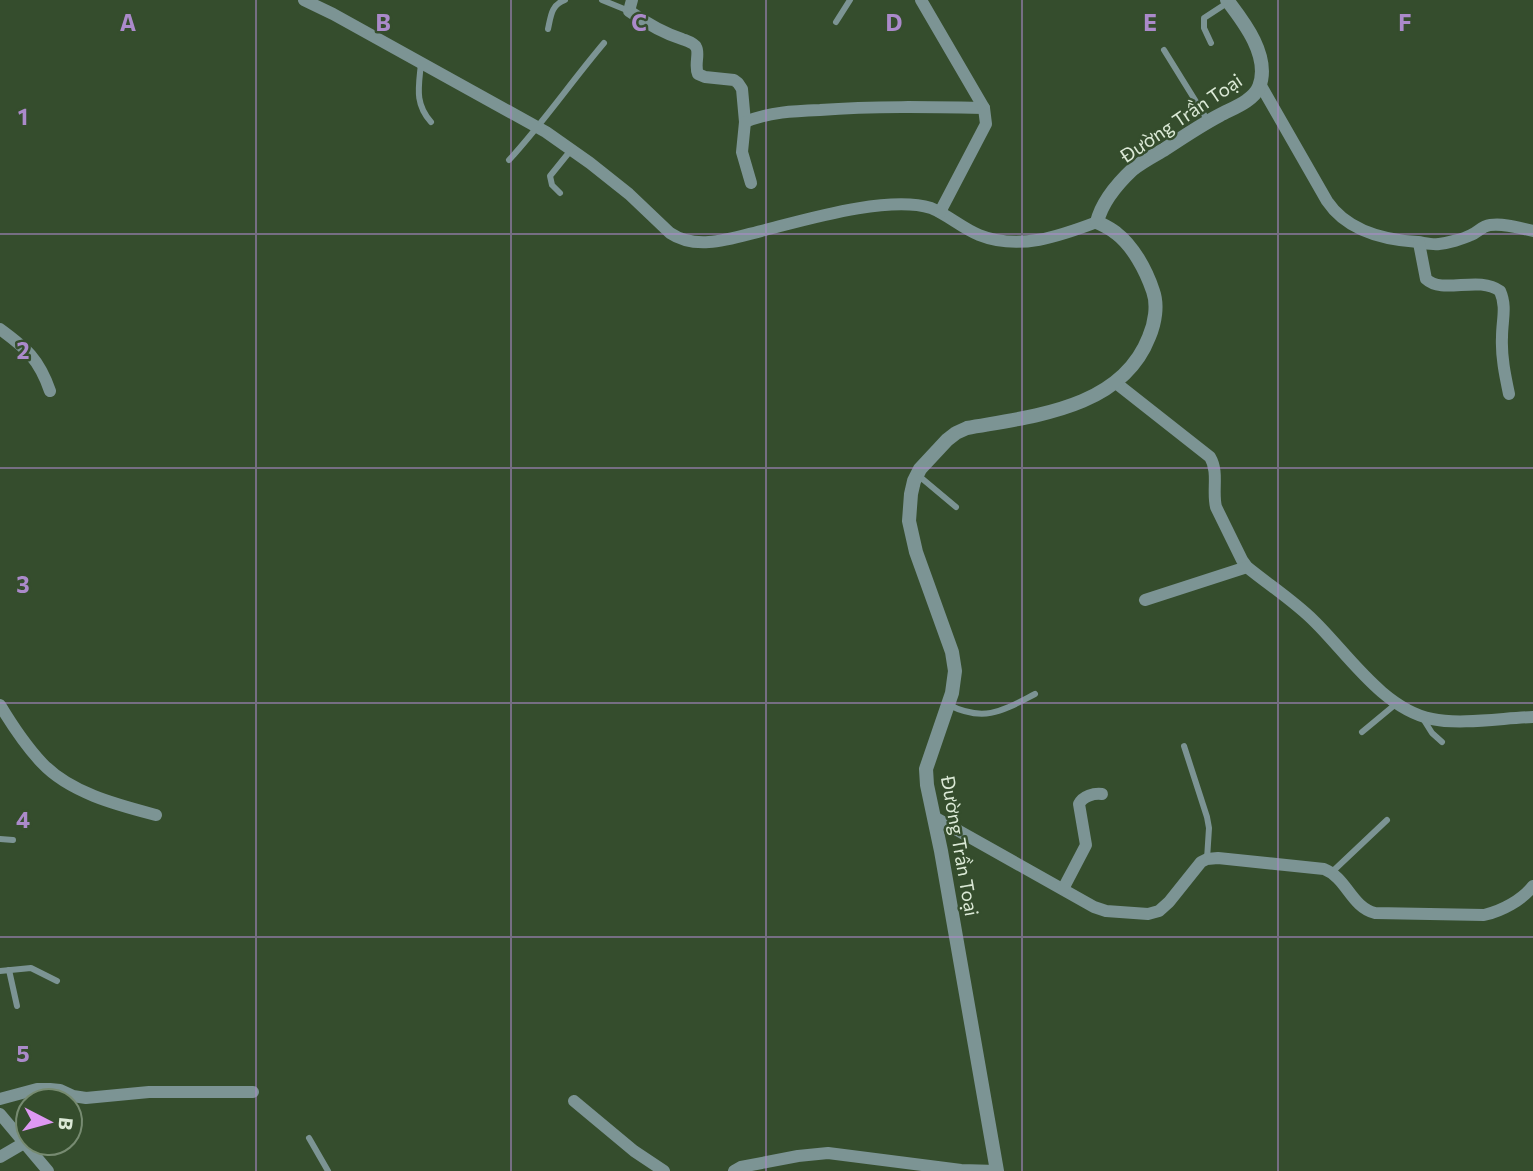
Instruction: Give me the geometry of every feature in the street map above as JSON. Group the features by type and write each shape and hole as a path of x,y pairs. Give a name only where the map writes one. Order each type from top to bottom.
{"street":[{"path":"304,0 538,128 571,149 629,194 670,233 687,241 726,239 824,216 894,204 922,205 940,212 979,235 1021,242 1064,235 1097,222"},
{"path":"331,0 333,14"},
{"path":"921,0 984,108 986,124 940,212"},
{"name":"Đường Trần Toại","path":"997,1171 941,850 927,785 926,769 952,692 955,671 952,652 916,552 909,521 911,494 920,468 956,433 967,428 1049,413 1077,403 1116,383 1134,365 1153,330 1156,299 1129,246 1115,232 1097,222 1106,202 1134,169 1208,121 1251,98 1257,91 1262,65 1259,53 1244,21 1228,1"},
{"path":"630,6 651,26 696,46 698,51 695,64 698,74 705,78 734,79 738,83 742,89 745,122 742,152 751,183"},
{"path":"1260,85 1333,210 1344,221 1378,237 1419,243 1439,244 1471,235 1489,225 1509,225 1533,231"},
{"path":"745,122 770,114 827,109 984,108"},
{"path":"1419,243 1428,282 1438,285 1487,285 1500,291 1505,310 1502,336 1509,394"},
{"path":"0,329 35,358 50,391"},
{"path":"1116,383 1210,457 1214,464 1216,507 1247,567 1313,620 1366,678 1397,703 1430,719 1453,721 1533,717"},
{"path":"1145,600 1247,567"},
{"path":"0,705 42,764 57,776 91,795 156,815"},
{"path":"1063,890 1086,845 1079,804 1087,797 1102,793"},
{"path":"934,817 1094,907 1106,911 1148,914 1159,911 1201,862 1218,858 1324,869 1332,872 1366,911 1375,913 1484,915 1522,898 1533,886"},
{"path":"0,1099 37,1089 60,1090 86,1098 149,1092 253,1092"},
{"path":"574,1101 664,1171"},
{"path":"0,1114 14,1131"},
{"path":"734,1171 798,1156 828,1153 961,1170 997,1171"},
{"path":"36,1157 48,1171"}],"lane":[{"path":"548,29 553,8 565,0"},
{"path":"602,0 630,6"},
{"path":"836,22 850,0"},
{"path":"1210,43 1204,28 1205,18 1228,1"},
{"path":"509,160 538,128 604,43"},
{"path":"1164,50 1208,121"},
{"path":"421,63 418,99 424,114 431,122"},
{"path":"560,193 551,185 550,176 571,149"},
{"path":"917,475 956,507"},
{"path":"948,704 967,712 990,714 1000,712 1035,694"},
{"path":"1362,732 1397,703"},
{"path":"1421,715 1432,733 1442,742"},
{"path":"1184,746 1207,817 1208,859"},
{"path":"1332,872 1387,820"},
{"path":"0,839 13,840"},
{"path":"0,971 31,968 57,981"},
{"path":"9,970 17,1006"},
{"path":"309,1138 328,1171"}]}
